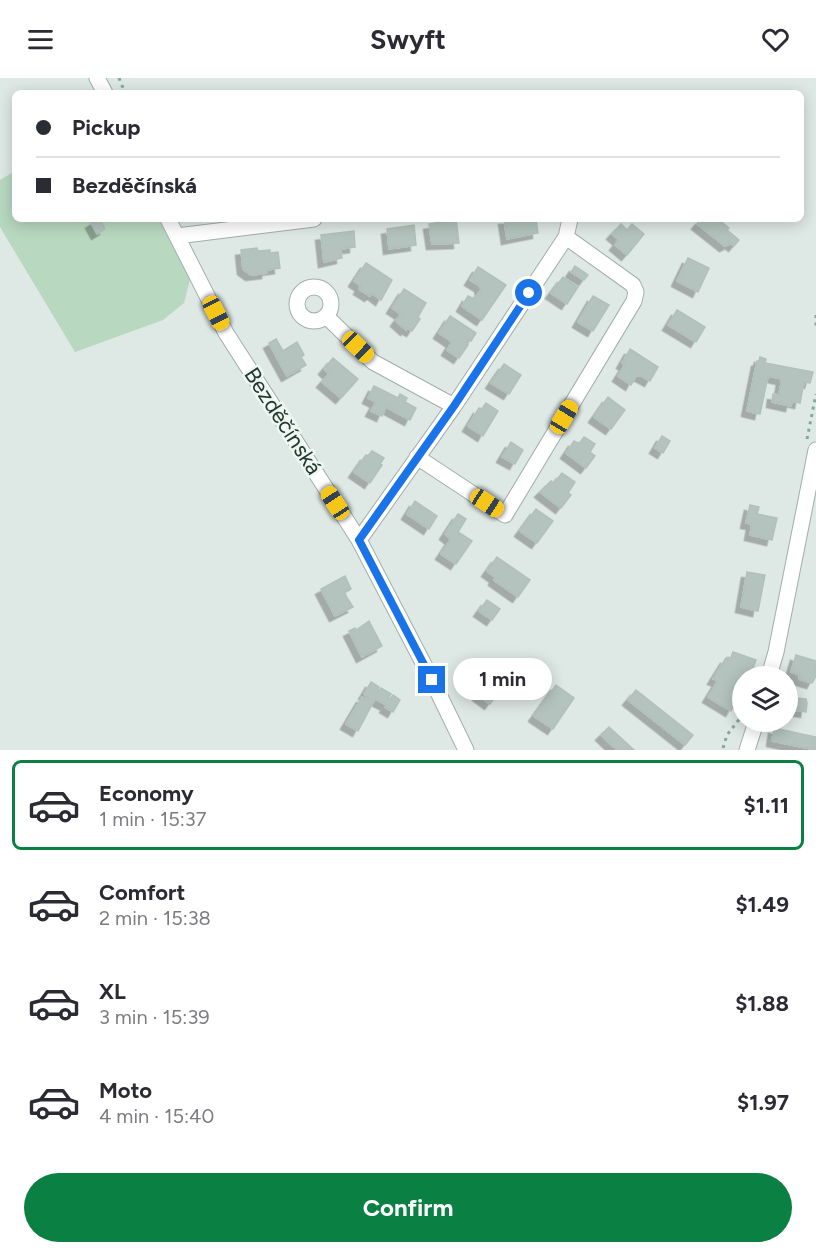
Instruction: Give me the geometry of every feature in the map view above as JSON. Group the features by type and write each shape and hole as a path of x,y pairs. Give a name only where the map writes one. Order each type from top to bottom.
{"street":[{"name":"Bezděčínská","path":"170,222 226,333 359,540 466,750"},
{"path":"177,236 290,222"},
{"path":"359,540 454,406 566,237 569,222"},
{"path":"417,457 505,514 634,301 636,292 633,285 566,237"},
{"path":"327,317 373,362 454,406"},
{"path":"772,666 816,450"},
{"path":"747,750 753,732"}],"path":[{"path":"816,315 816,326"},
{"path":"812,412 816,394"},
{"path":"723,748 732,728"}],"green space":[{"path":"12,173 12,222 164,222 191,276 184,303 163,320 75,352 0,227 0,180"}],"building":[{"path":"102,222 105,229 97,234 91,223"},
{"path":"456,222 459,243 432,244 429,224"},
{"path":"504,222 536,222 538,233 507,239"},
{"path":"699,222 722,222 739,240 734,246 728,241 729,244 725,246 697,224"},
{"path":"621,224 627,230 632,224 644,234 627,255 615,245 619,240 612,234"},
{"path":"414,225 416,245 389,249 387,229"},
{"path":"354,231 355,247 341,249 342,258 324,262 321,235"},
{"path":"257,248 258,251 278,252 280,268 267,270 267,273 251,275 243,269 241,250"},
{"path":"688,258 709,268 698,292 677,281"},
{"path":"366,263 392,280 381,300 372,293 370,296 359,289 361,286 354,281"},
{"path":"575,266 588,275 584,280 571,272"},
{"path":"478,267 506,285 482,320 462,306 468,296 474,299 481,290 480,286 470,280"},
{"path":"563,277 578,287 567,304 551,293"},
{"path":"404,289 426,303 412,331 407,328 406,330 396,321 401,314 392,308"},
{"path":"593,296 609,305 593,331 578,322"},
{"path":"677,310 705,327 696,342 668,325"},
{"path":"450,316 476,333 471,341 468,340 466,344 468,345 459,358 447,350 452,342 439,333"},
{"path":"276,339 283,351 297,342 306,365 287,376 269,343"},
{"path":"630,349 658,367 650,381 636,376 631,385 618,376 625,365 622,363"},
{"path":"760,357 766,359 765,363 813,372 810,383 804,382 800,403 792,401 791,406 772,402 773,394 779,395 782,379 768,376 760,414 747,411 757,361"},
{"path":"333,358 358,379 341,398 322,382 329,374 324,369"},
{"path":"504,364 521,375 509,394 491,383"},
{"path":"374,386 398,398 400,394 407,398 405,402 416,408 410,420 386,407 382,416 371,411 376,402 368,398"},
{"path":"608,397 625,410 611,429 594,417"},
{"path":"486,403 498,411 483,436 468,426 479,408 481,410"},
{"path":"662,436 670,441 663,453 655,448"},
{"path":"584,437 595,444 590,452 595,456 586,468 566,453 574,441 579,444"},
{"path":"511,442 523,450 515,464 502,457"},
{"path":"372,451 384,458 370,483 354,472 366,455 368,456"},
{"path":"562,473 575,482 568,493 571,495 561,508 540,492 551,481 554,483"},
{"path":"415,501 437,516 429,529 407,514"},
{"path":"750,505 759,507 757,514 777,518 772,540 750,535 752,524 746,523"},
{"path":"536,509 553,521 537,543 520,531"},
{"path":"458,514 466,519 458,532 472,541 456,564 441,554 451,539 445,534"},
{"path":"497,557 530,580 518,597 494,580 495,577 487,571"},
{"path":"747,572 765,575 758,611 741,607"},
{"path":"345,576 351,589 344,593 353,607 335,616 321,589"},
{"path":"487,600 500,609 492,620 479,611"},
{"path":"369,621 382,646 362,657 349,631 355,628 356,630"},
{"path":"733,652 756,660 754,666 732,666 731,711 708,697 718,681 713,679 726,658 730,660"},
{"path":"796,655 816,661 816,676 812,683 799,679 798,666 793,666"},
{"path":"497,667 510,676 490,704 478,695"},
{"path":"371,682 379,687 378,692 381,688 391,694 388,698 390,699 393,695 400,700 393,712 385,707 387,705 375,699 358,731 346,724 362,697 368,700 369,698 364,694"},
{"path":"556,685 574,698 553,729 534,716"},
{"path":"636,690 693,735 685,745 628,700"},
{"path":"798,698 806,699 806,712 798,711"},
{"path":"609,727 634,750 617,750 601,735"},
{"path":"773,732 793,732 816,737 816,750 772,741"}],"route":[{"path":"432,680 359,540 454,406 529,293"}]}
